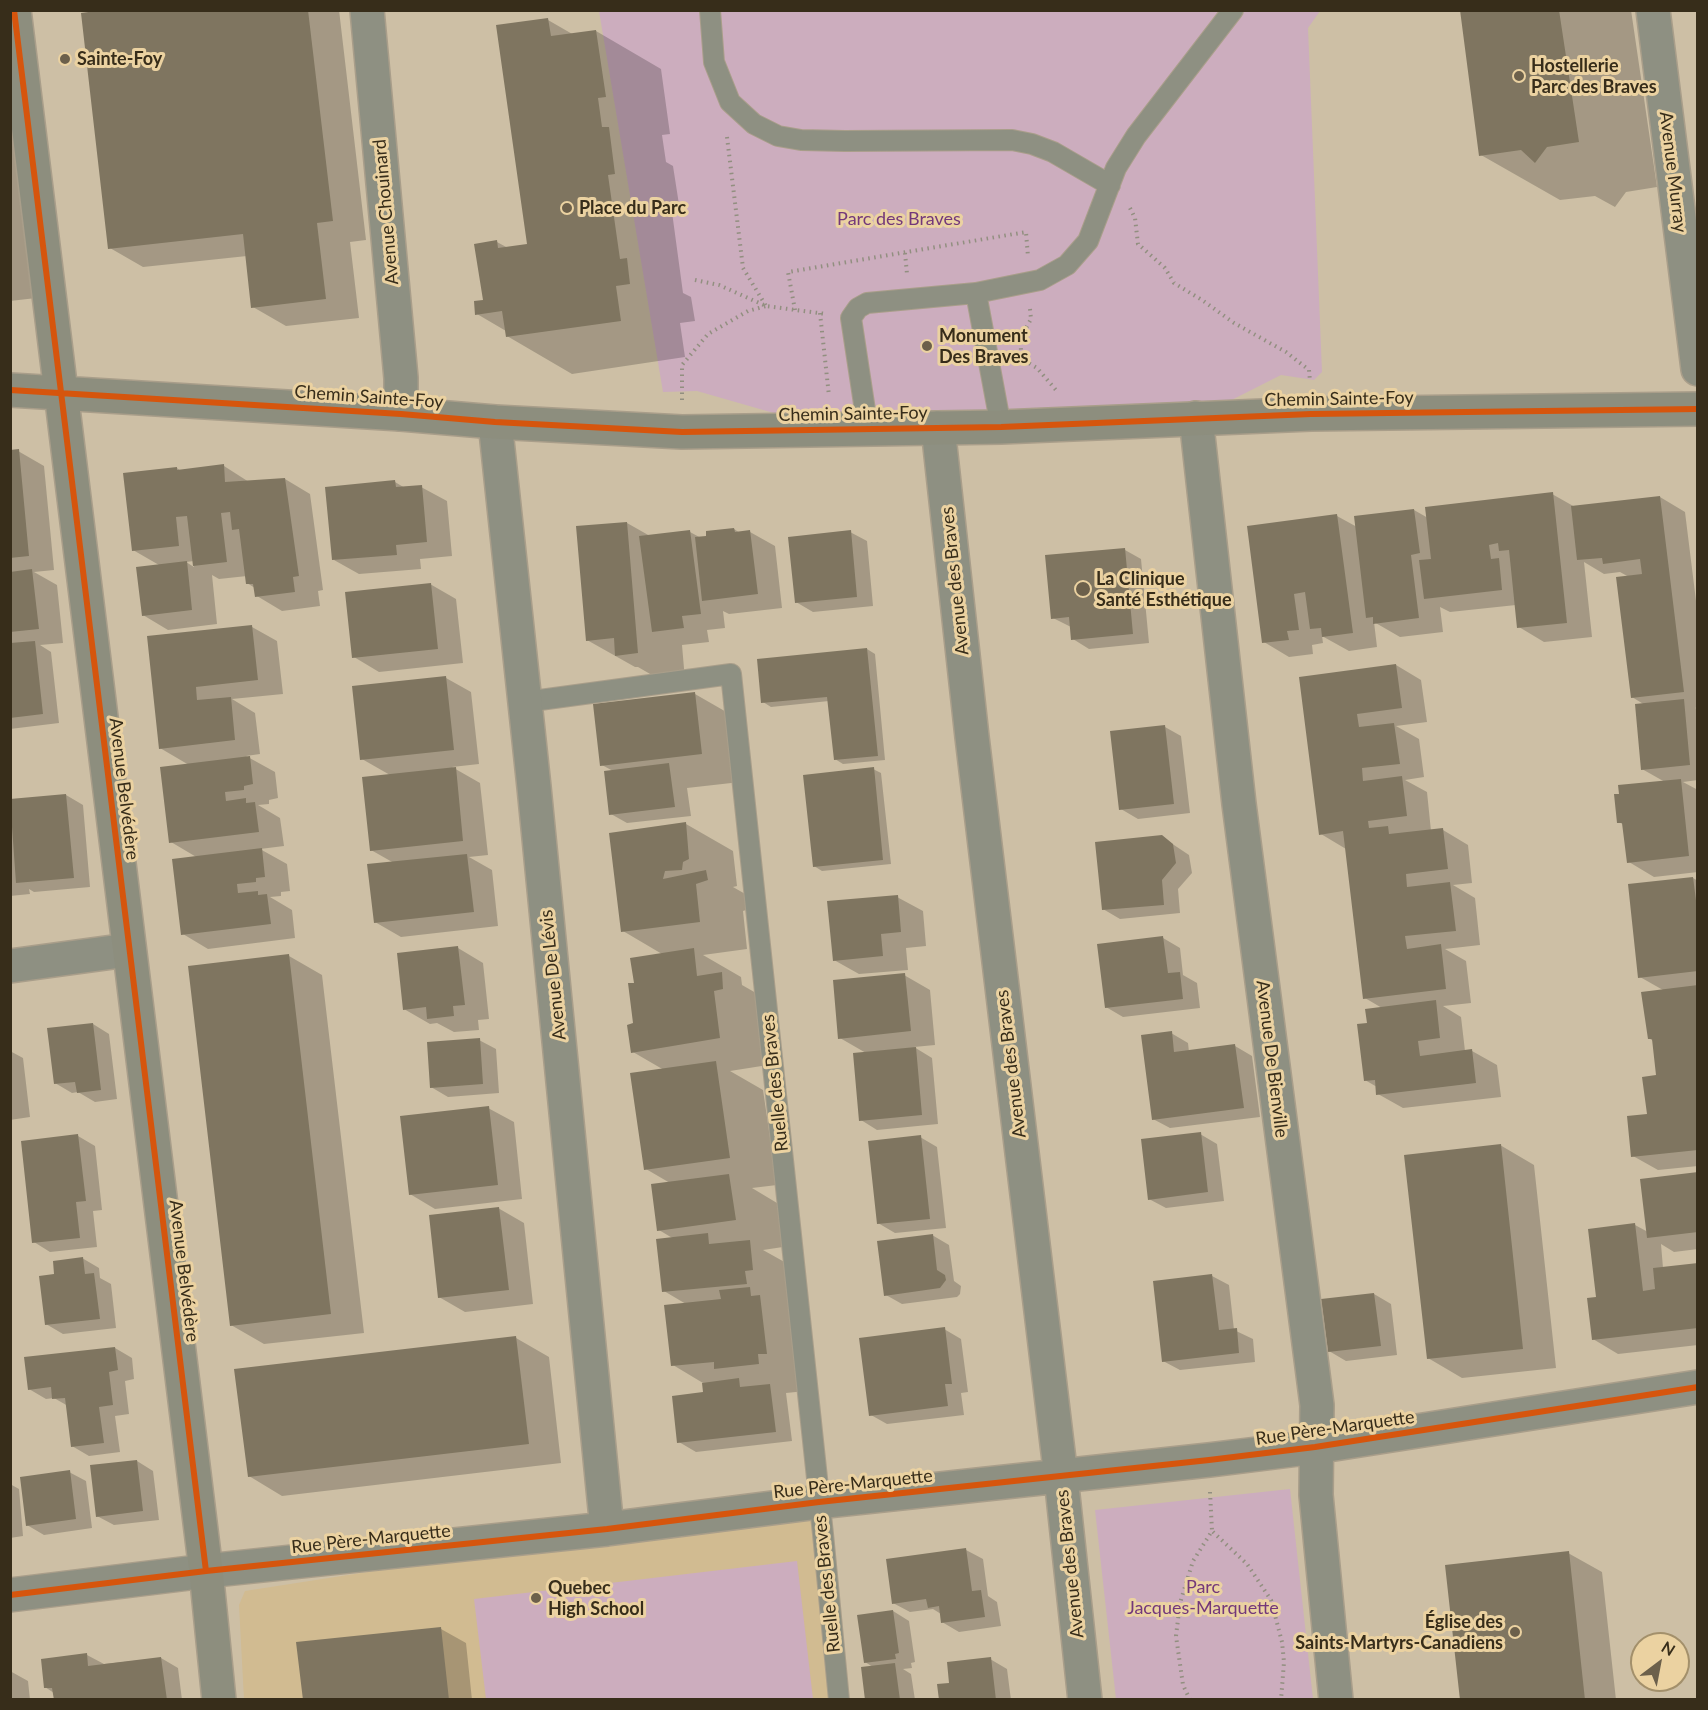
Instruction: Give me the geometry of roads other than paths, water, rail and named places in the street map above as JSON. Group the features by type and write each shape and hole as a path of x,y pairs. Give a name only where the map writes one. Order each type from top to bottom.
{"main road":[{"name":"Avenue Belvédère","path":"14,10 206,1571 219,1700"},
{"name":"Chemin Sainte-Foy","path":"10,390 682,432 1001,427 1311,414 1698,408"}],"street":[{"name":"Avenue Chouinard","path":"367,10 401,378 401,414"},
{"name":"Avenue Murray","path":"1653,10 1698,369"},
{"name":"Avenue De Bienville","path":"1196,418 1239,804 1317,1405 1316,1494 1336,1700"},
{"name":"Avenue De Lévis","path":"495,422 608,1529"},
{"name":"Avenue des Braves","path":"938,428 1085,1700"},
{"path":"10,966 128,950"},
{"name":"Rue Père-Marquette","path":"10,1595 206,1571 608,1529 819,1502 1315,1447 1698,1387"}],"lane":[{"path":"710,10 714,62 730,102 754,124 778,136 801,140 845,141 1012,140 1053,152 1110,184"},
{"path":"868,430 851,318 858,308 867,303 976,293 1040,280 1067,265 1088,241 1116,168 1136,136 1233,10"},
{"path":"976,293 1001,427"},
{"name":"Ruelle des Braves","path":"525,702 731,674 839,1700"}],"place":[{"name":"Sainte-Foy","path":"65,59"},
{"name":"Hostellerie Parc des Braves","path":"1519,76"},
{"name":"Place du Parc","path":"567,208"},
{"name":"Monument Des Braves","path":"927,346"},
{"name":"La Clinique Santé Esthétique","path":"1083,589"},
{"name":"Quebec High School","path":"536,1598"},
{"name":"Église des Saints-Martyrs-Canadiens","path":"1515,1632"}],"park label":[{"name":"Parc des Braves","path":"899,219"},
{"name":"Parc Jacques-Marquette","path":"1203,1597"}]}
